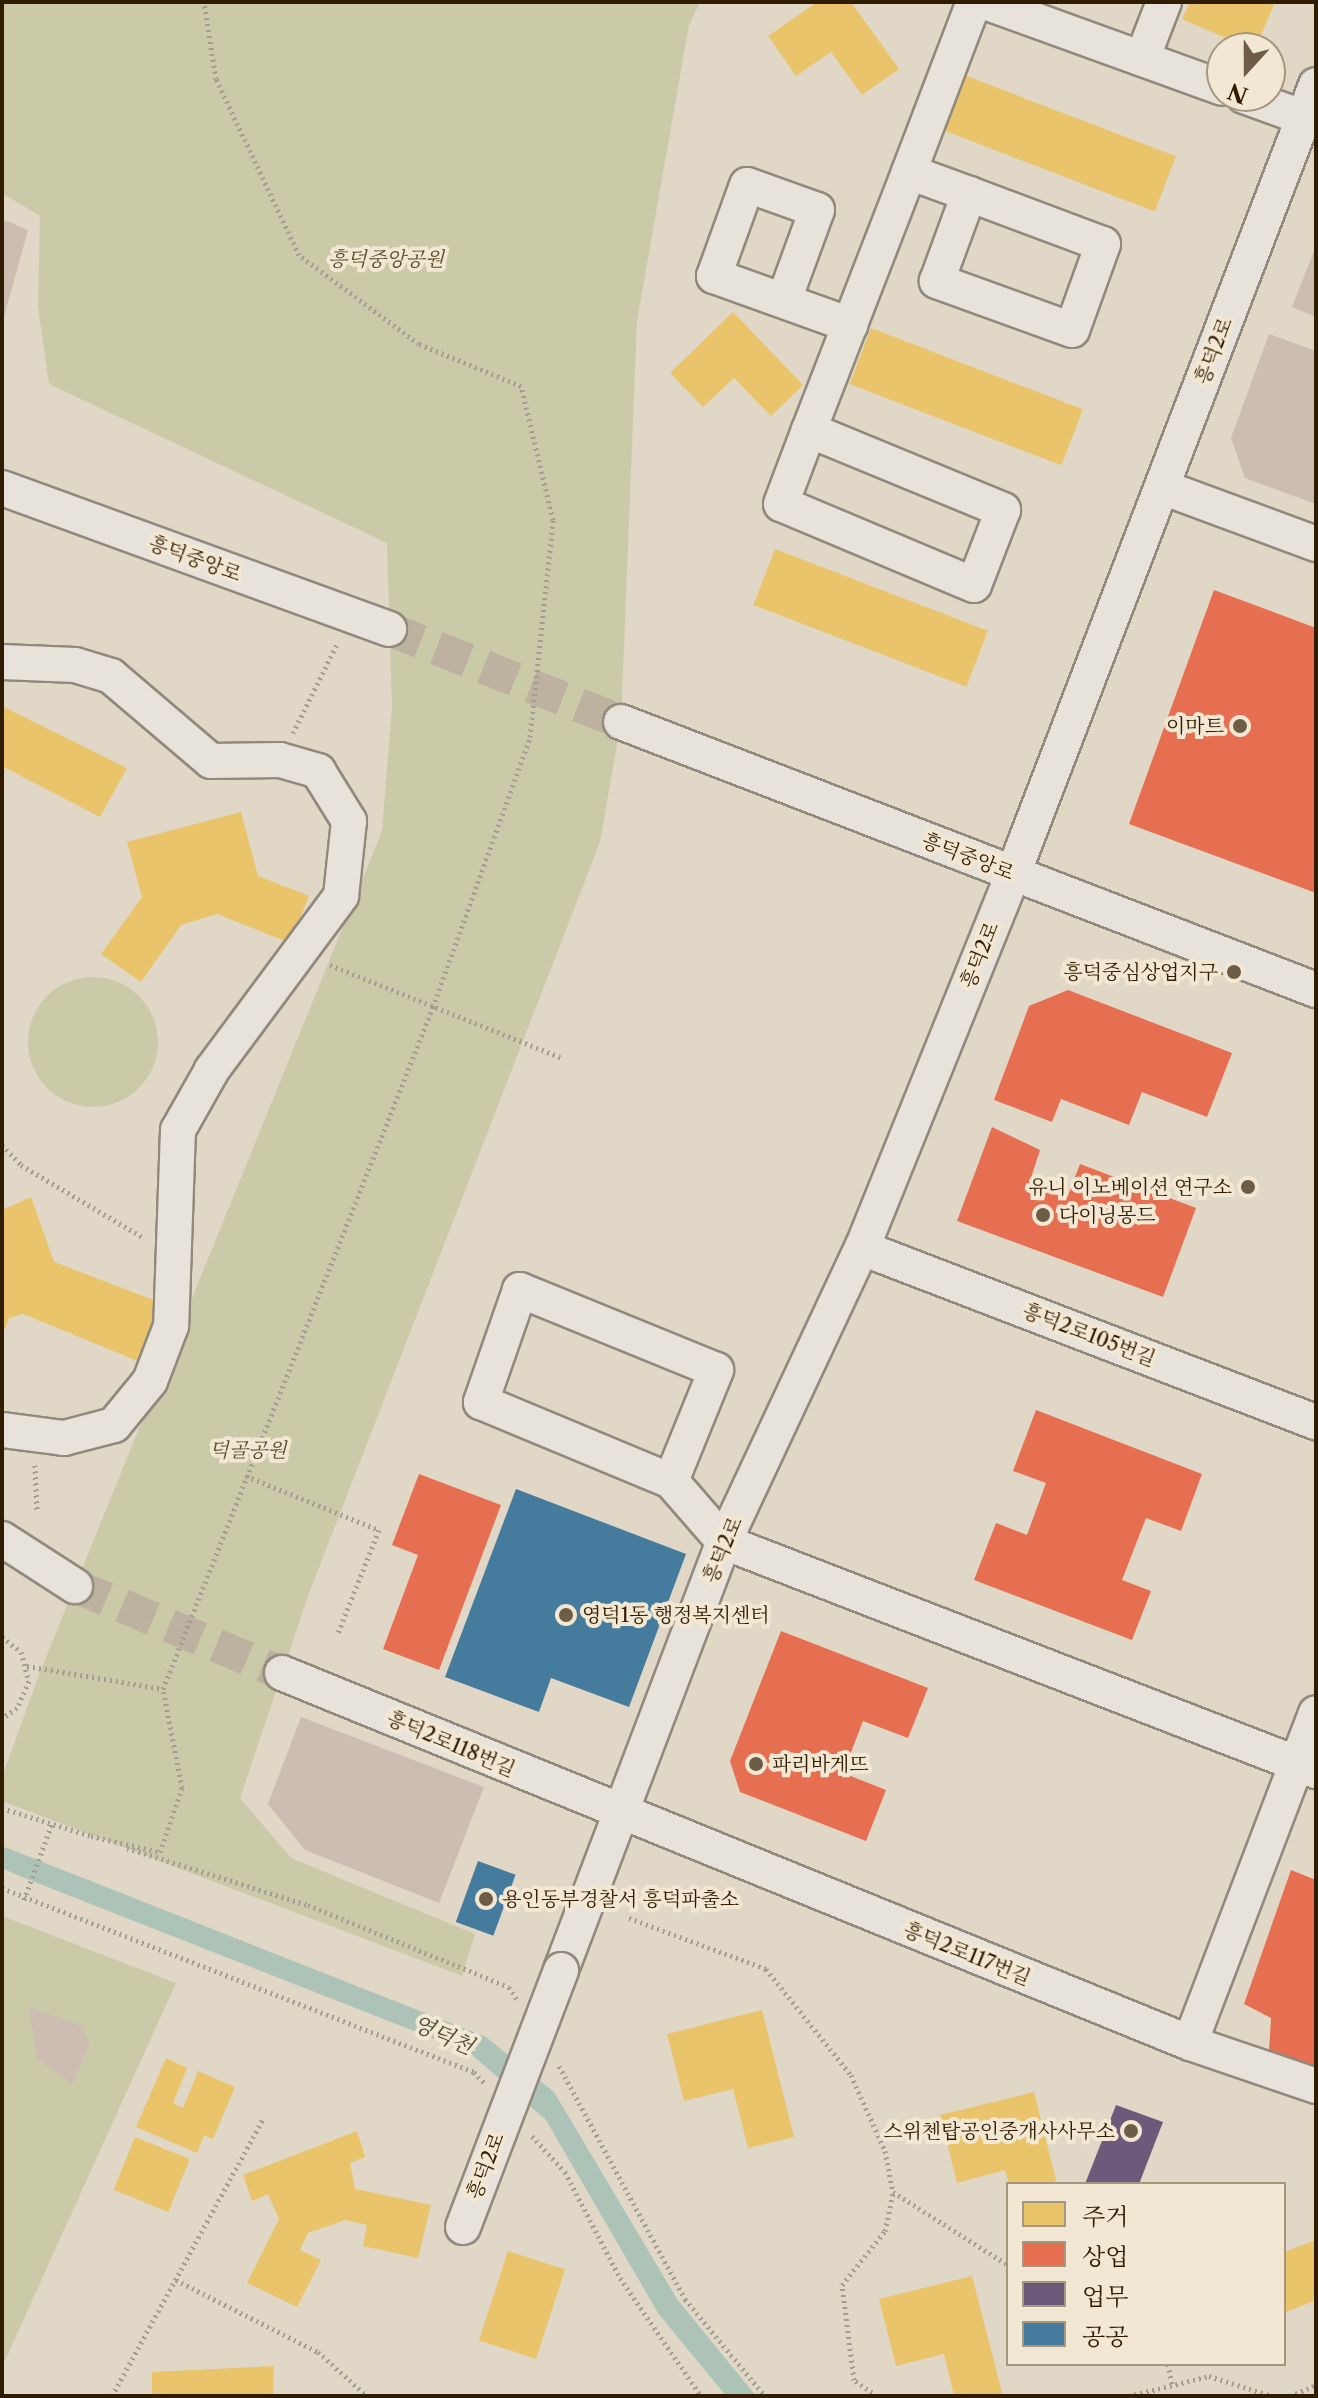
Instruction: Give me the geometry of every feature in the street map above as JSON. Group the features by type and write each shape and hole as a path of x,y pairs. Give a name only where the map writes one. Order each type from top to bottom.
{"street":[{"path":"809,430 1003,510 974,585 781,504 809,430 974,2"},
{"path":"985,2 1206,82"},
{"path":"1142,59 1164,2"},
{"name":"흥덕2로","path":"463,2227 724,1542 862,1248 1310,120 1316,85"},
{"path":"1286,111 1310,120"},
{"path":"909,172 969,194 1103,244 1072,330 937,281 969,194"},
{"path":"784,300 850,325"},
{"path":"1162,487 1316,544"},
{"name":"흥덕중앙로","path":"2,488 389,629"},
{"path":"2,662 63,663 111,676 211,761 280,760 318,771 349,821 341,896 212,1070 178,1130 169,1252 171,1326 150,1381 114,1425 64,1438 19,1432"},
{"name":"흥덕중앙로","path":"621,722 1316,990"},
{"name":"흥덕2로105번길","path":"862,1248 1316,1422"},
{"path":"671,1481 716,1370 520,1290 481,1402 671,1481 724,1542 1306,1767"},
{"path":"2,1539 75,1586"},
{"name":"흥덕2로118번길","path":"282,1673 620,1815"},
{"path":"1190,2043 1306,1767 1316,1713"},
{"name":"흥덕2로117번길","path":"620,1815 1190,2043 1316,2086"}],"path":[{"path":"280,760 351,616"},
{"path":"301,953 563,1058"},
{"path":"2,1145 21,1165 169,1252"},
{"path":"19,1432 37,1512"},
{"path":"246,1476 379,1530 338,1633"},
{"path":"2,1637 27,1666 163,1689"},
{"path":"2,1718 25,1696 27,1666"},
{"path":"2,1808 308,1905 509,1987 525,2012"},
{"path":"24,1900 52,1824"},
{"path":"91,1836 160,1852"},
{"path":"2,1888 24,1900 160,1945 474,2072 494,2094"},
{"path":"629,1918 766,1969 851,2075 885,2151 893,2192 885,2231 842,2285 854,2380 877,2396"},
{"path":"549,2051 685,2299 765,2396"},
{"path":"112,2396 263,2119"},
{"path":"524,2128 565,2172 620,2278 701,2396"},
{"path":"893,2192 1006,2264"},
{"path":"176,2280 318,2352 367,2396"},
{"path":"1168,2366 1172,2385"},
{"path":"1129,2396 1209,2376 1272,2396"},
{"path":"1290,2396 1316,2385"}],"green space":[{"path":"2,2 700,2 689,25 637,321 621,722 600,842 308,1596 240,1798 291,1858 475,1934 462,1976 2,1801 2,1777 40,1672 382,831 392,707 387,543 49,384 38,308 40,216 2,193"},
{"path":"93,977 118,982 139,996 153,1017 158,1042 153,1067 139,1088 118,1102 93,1107 68,1102 47,1088 33,1067 28,1042 33,1017 47,996 68,982"},
{"path":"2,1916 176,1983 2,2367"}],"water":[{"name":"영덕천","path":"2,1846 486,2037 554,2092 677,2299 756,2396 726,2396 658,2313 546,2120 470,2053 17,1875 2,1868"}],"building: 주거":[{"path":"817,2 851,2 899,69 862,95 831,52 796,76 768,36"},
{"path":"1190,2 1275,2 1262,32 1212,32 1182,19"},
{"path":"964,75 1176,156 1155,211 943,130"},
{"path":"733,312 803,385 771,416 734,378 703,407 670,373"},
{"path":"871,328 1083,409 1061,465 849,384"},
{"path":"775,549 988,631 966,687 753,605"},
{"path":"2,706 127,768 100,817 2,766"},
{"path":"241,812 258,876 309,896 290,943 217,914 181,925 141,982 101,954 142,897 127,842"},
{"path":"31,1197 54,1262 167,1305 145,1364 23,1314 9,1318 2,1336 2,1210"},
{"path":"762,2010 794,2137 748,2148 733,2089 684,2101 667,2034"},
{"path":"166,2058 187,2068 173,2103 183,2108 198,2071 235,2087 213,2139 204,2135 197,2153 136,2127"},
{"path":"1034,2092 1056,2182 1008,2182 1005,2170 957,2183 940,2115"},
{"path":"357,2131 365,2157 350,2163 355,2189 431,2205 418,2258 363,2246 367,2225 345,2220 308,2233 300,2250 321,2260 297,2307 247,2283 279,2219 268,2194 252,2201 243,2175"},
{"path":"135,2137 190,2159 168,2212 114,2190"},
{"path":"1316,2240 1316,2300 1286,2312 1286,2251"},
{"path":"508,2251 565,2270 536,2359 479,2340"},
{"path":"972,2276 1003,2396 954,2396 944,2354 896,2366 879,2299"},
{"path":"274,2366 273,2394 152,2396 152,2372"}],"building: 상업":[{"name":"이마트","path":"1214,590 1316,628 1316,893 1129,824"},
{"path":"1068,990 1232,1053 1207,1117 1142,1092 1129,1125 1061,1099 1052,1122 994,1100 1029,1006"},
{"path":"992,1127 1040,1150 1028,1187 1067,1198 1080,1164 1196,1208 1163,1297 957,1221"},
{"path":"1036,1410 1202,1474 1181,1531 1146,1518 1122,1580 1151,1591 1132,1640 974,1580 996,1523 1027,1535 1046,1483 1013,1471"},
{"path":"419,1474 501,1505 439,1670 383,1649 418,1555 392,1545"},
{"path":"781,1631 928,1688 908,1738 863,1721 843,1773 886,1790 866,1841 740,1792 730,1761"},
{"path":"1291,1870 1316,1880 1316,2068 1269,2052 1271,2018 1244,2004"}],"building: 업무":[{"path":"1116,2105 1163,2122 1140,2182 1086,2182"}],"building: 공공":[{"name":"영덕1동 행정복지센터","path":"516,1489 686,1554 629,1707 551,1678 539,1712 445,1677"},
{"name":"용인동부경찰서 흥덕파출소","path":"478,1861 516,1875 493,1936 456,1922"}],"building: 기타":[{"path":"2,219 28,230 3,320 2,320"},
{"path":"1316,246 1316,317 1292,307"},
{"path":"1269,334 1316,351 1316,504 1245,478 1231,438"},
{"path":"301,1717 484,1787 439,1903 305,1850 268,1804"},
{"path":"29,2007 82,2026 89,2045 72,2084 37,2058"}],"tunnel":[{"path":"389,629 621,722"},
{"path":"75,1586 282,1673"}],"place":[{"name":"이마트","path":"1240,726"},
{"name":"흥덕중심상업지구","path":"1234,972"},
{"name":"유니 이노베이션 연구소","path":"1248,1187"},
{"name":"다이닝몽드","path":"1043,1215"},
{"name":"영덕1동 행정복지센터","path":"566,1615"},
{"name":"파리바게뜨","path":"756,1764"},
{"name":"용인동부경찰서 흥덕파출소","path":"486,1899"},
{"name":"스위첸탑공인중개사사무소","path":"1131,2131"}],"park label":[{"name":"흥덕중앙공원","path":"386,259"},
{"name":"덕골공원","path":"248,1450"}]}
